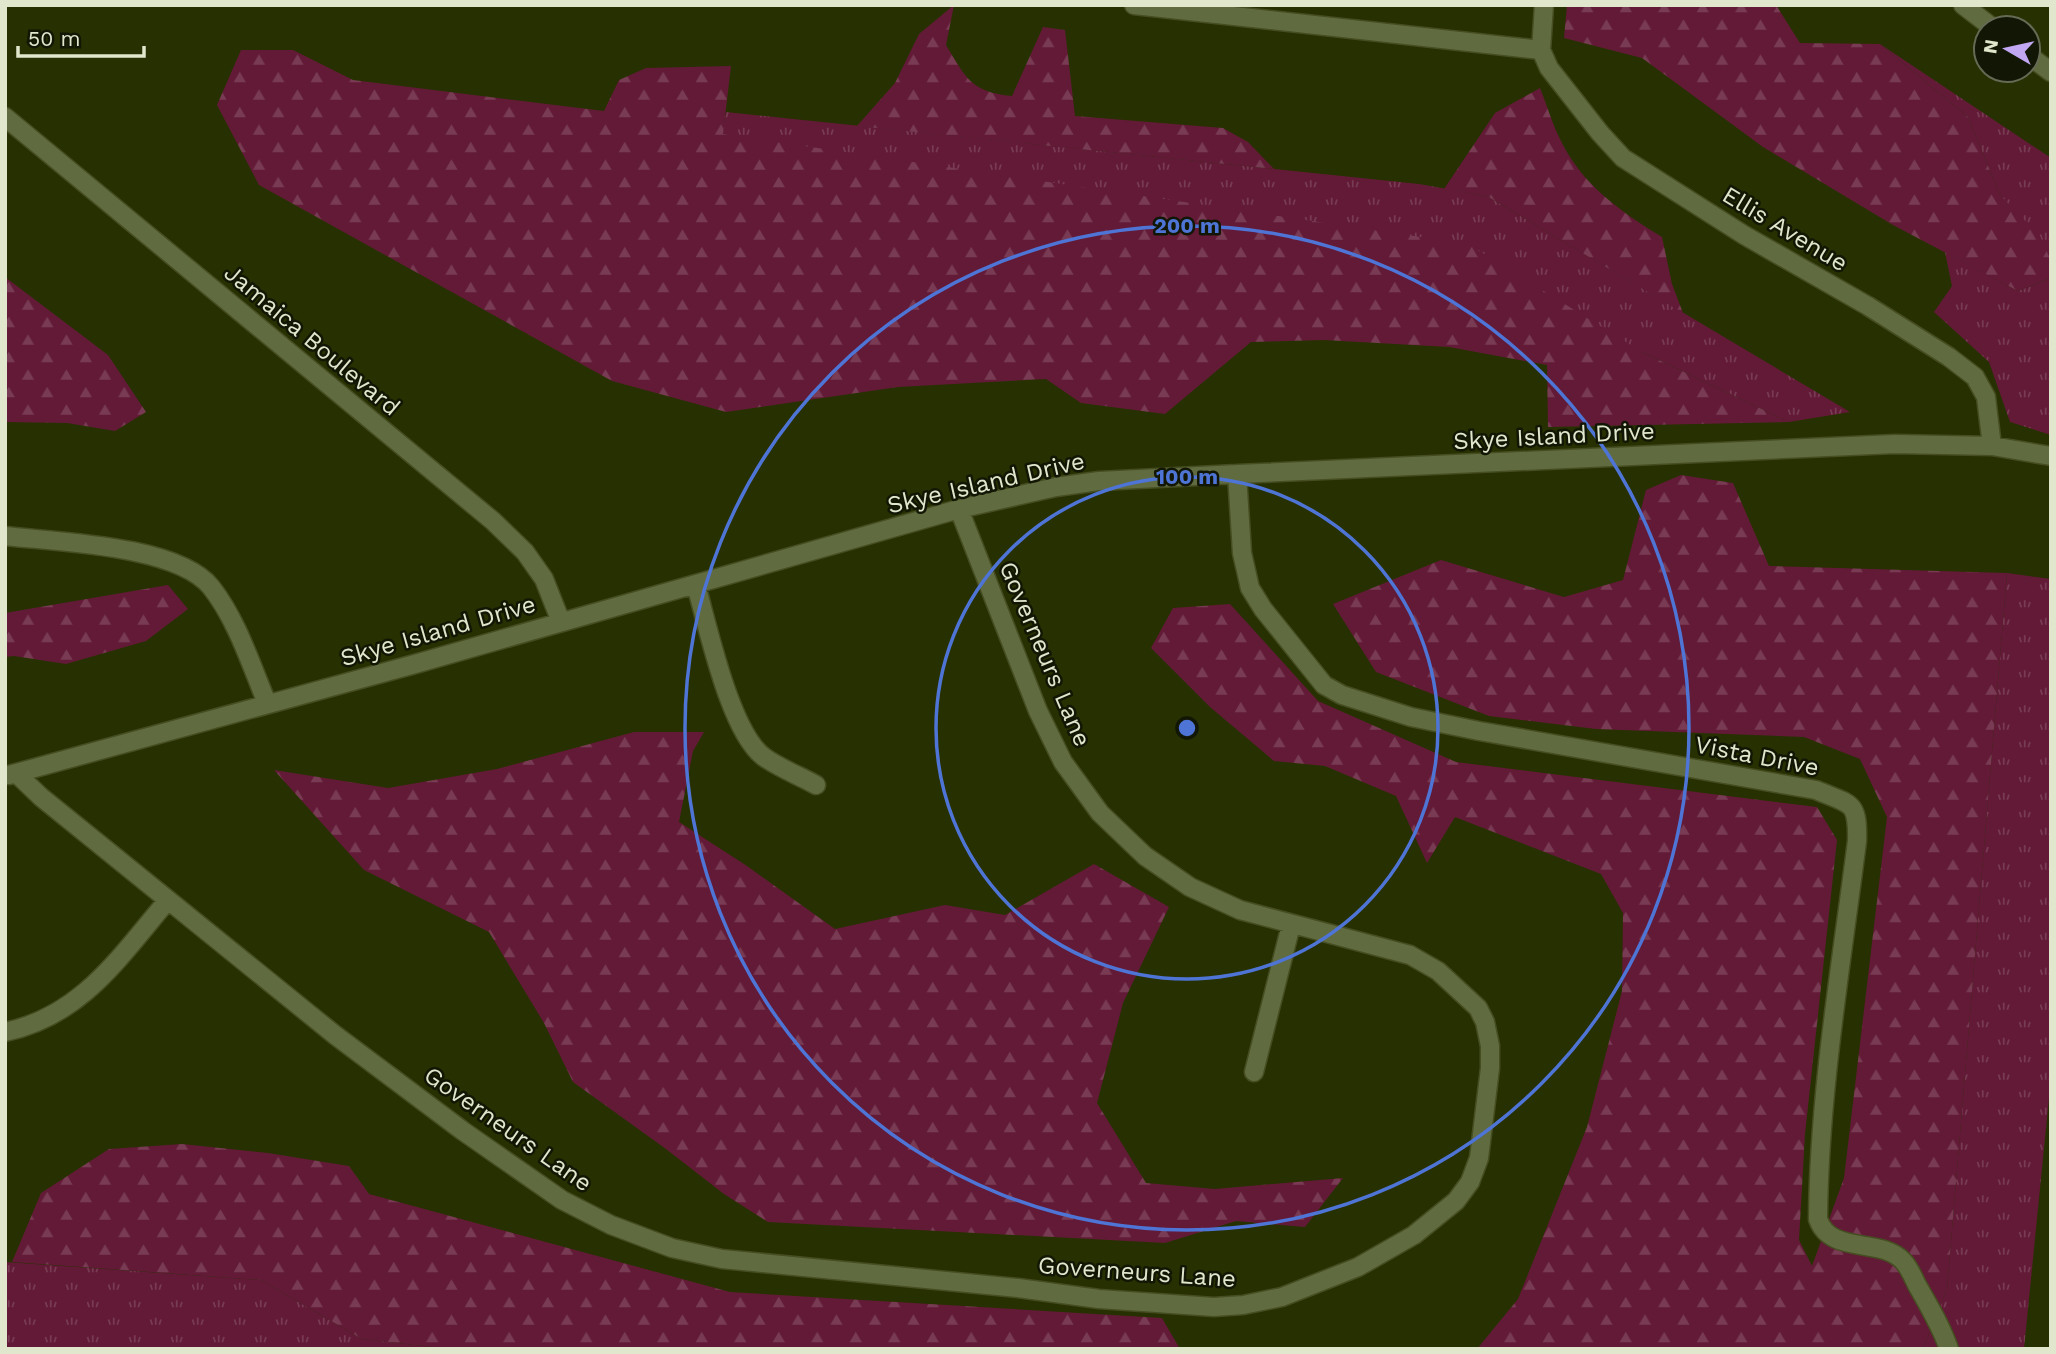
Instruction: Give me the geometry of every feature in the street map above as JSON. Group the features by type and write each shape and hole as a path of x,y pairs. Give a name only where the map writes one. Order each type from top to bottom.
{"street":[{"path":"1134,5 1541,50 1544,5"},
{"name":"Ellis Avenue","path":"1541,50 1549,68 1623,158 1744,235 1880,313 1950,357 1975,377 1986,397 1992,446"},
{"name":"Jamaica Boulevard","path":"5,117 493,521 525,552 544,579 561,622"},
{"name":"Skye Island Drive","path":"11,775 415,664 960,509 1056,487 1099,481 1895,444 1992,446 2051,456"},
{"name":"Vista Drive","path":"1237,474 1242,553 1250,588 1263,609 1324,685 1342,695 1411,717 1479,732 1816,790 1851,805 1858,816 1857,841 1829,1054 1818,1170 1818,1219 1820,1226 1829,1236 1888,1250 1904,1262 1941,1328 1949,1349"},
{"name":"Governeurs Lane","path":"11,775 335,1035 463,1131 562,1200 623,1230 671,1248 722,1259 1017,1288 1099,1299 1214,1307 1243,1305 1282,1297 1358,1267 1414,1235 1456,1201 1470,1182 1479,1158 1490,1068 1490,1046 1485,1022 1478,1008 1438,971 1410,955 1291,925 1240,909 1190,887 1146,856 1093,804 1063,762 1038,711 960,509"},
{"path":"5,536 115,549 157,557 192,571 210,586 230,618 267,703"},
{"path":"695,585 732,708 746,736 763,757 816,785"},
{"path":"5,1032 61,1011 94,987 168,900"},
{"path":"1254,1072 1291,925"}],"green space":[{"path":"954,5 946,45 965,75 978,87 1012,96 1043,27 1065,30 1075,116 1223,128 1248,142 1274,169 857,126 895,83 919,34"},
{"path":"1567,5 1776,5 1800,43 1880,44 1968,117 2000,195 2040,236 2051,261 2051,278 2018,291 1893,225 1763,147 1642,58 1564,38"},
{"path":"1880,44 2051,158 2051,261 2044,247 2000,195 1968,117"},
{"path":"241,50 293,50 353,80 604,111 619,80 646,68 731,66 723,134 1468,244 1642,352 1789,422 1548,427 1547,365 1449,347 1324,340 1251,342 1165,414 1081,403 1046,379 898,387 726,412 612,381 259,185 217,105"},
{"path":"1540,88 1554,127 1579,170 1617,207 1662,237 1672,284 1683,313 1487,196 1444,189 1495,113"},
{"path":"726,112 1419,184 1487,196 1850,412 1789,422 1642,352 722,134"},
{"path":"1945,252 2018,291 2051,278 2051,435 2010,422 1989,362 1934,312 1952,286"},
{"path":"5,277 108,355 146,412 115,431 67,423 5,422"},
{"path":"1681,475 1733,483 1769,566 2007,573 1947,1289 1923,1349 1477,1349 1518,1299 1587,1127 1622,991 1623,913 1601,874 1455,817 1427,863 1396,796 1325,766 1274,761 1210,707 1151,648 1173,608 1230,604 1318,701 1456,762 1817,807 1837,840 1805,1134 1799,1240 1812,1266 1844,1178 1887,817 1860,759 1804,737 1596,729 1489,716 1376,672 1333,604 1441,560 1564,597 1623,580 1646,490"},
{"path":"2007,573 2051,579 2051,1078 2024,1349 1923,1349 1947,1289"},
{"path":"168,585 188,609 146,641 66,664 5,657 5,613"},
{"path":"634,732 704,732 693,751 679,822 747,866 835,929 945,905 1005,915 1094,864 1169,907 1123,1003 1097,1103 1146,1183 1215,1189 1343,1178 1305,1227 1236,1221 1165,1243 768,1222 724,1194 573,1082 544,1023 489,932 364,870 274,770 388,788 497,769"},
{"path":"182,1144 268,1153 349,1166 369,1194 730,1292 1162,1318 1180,1349 450,1349 362,1339 261,1280 12,1262 41,1193 109,1149"},
{"path":"5,1262 261,1280 362,1339 450,1349 5,1349"}]}
